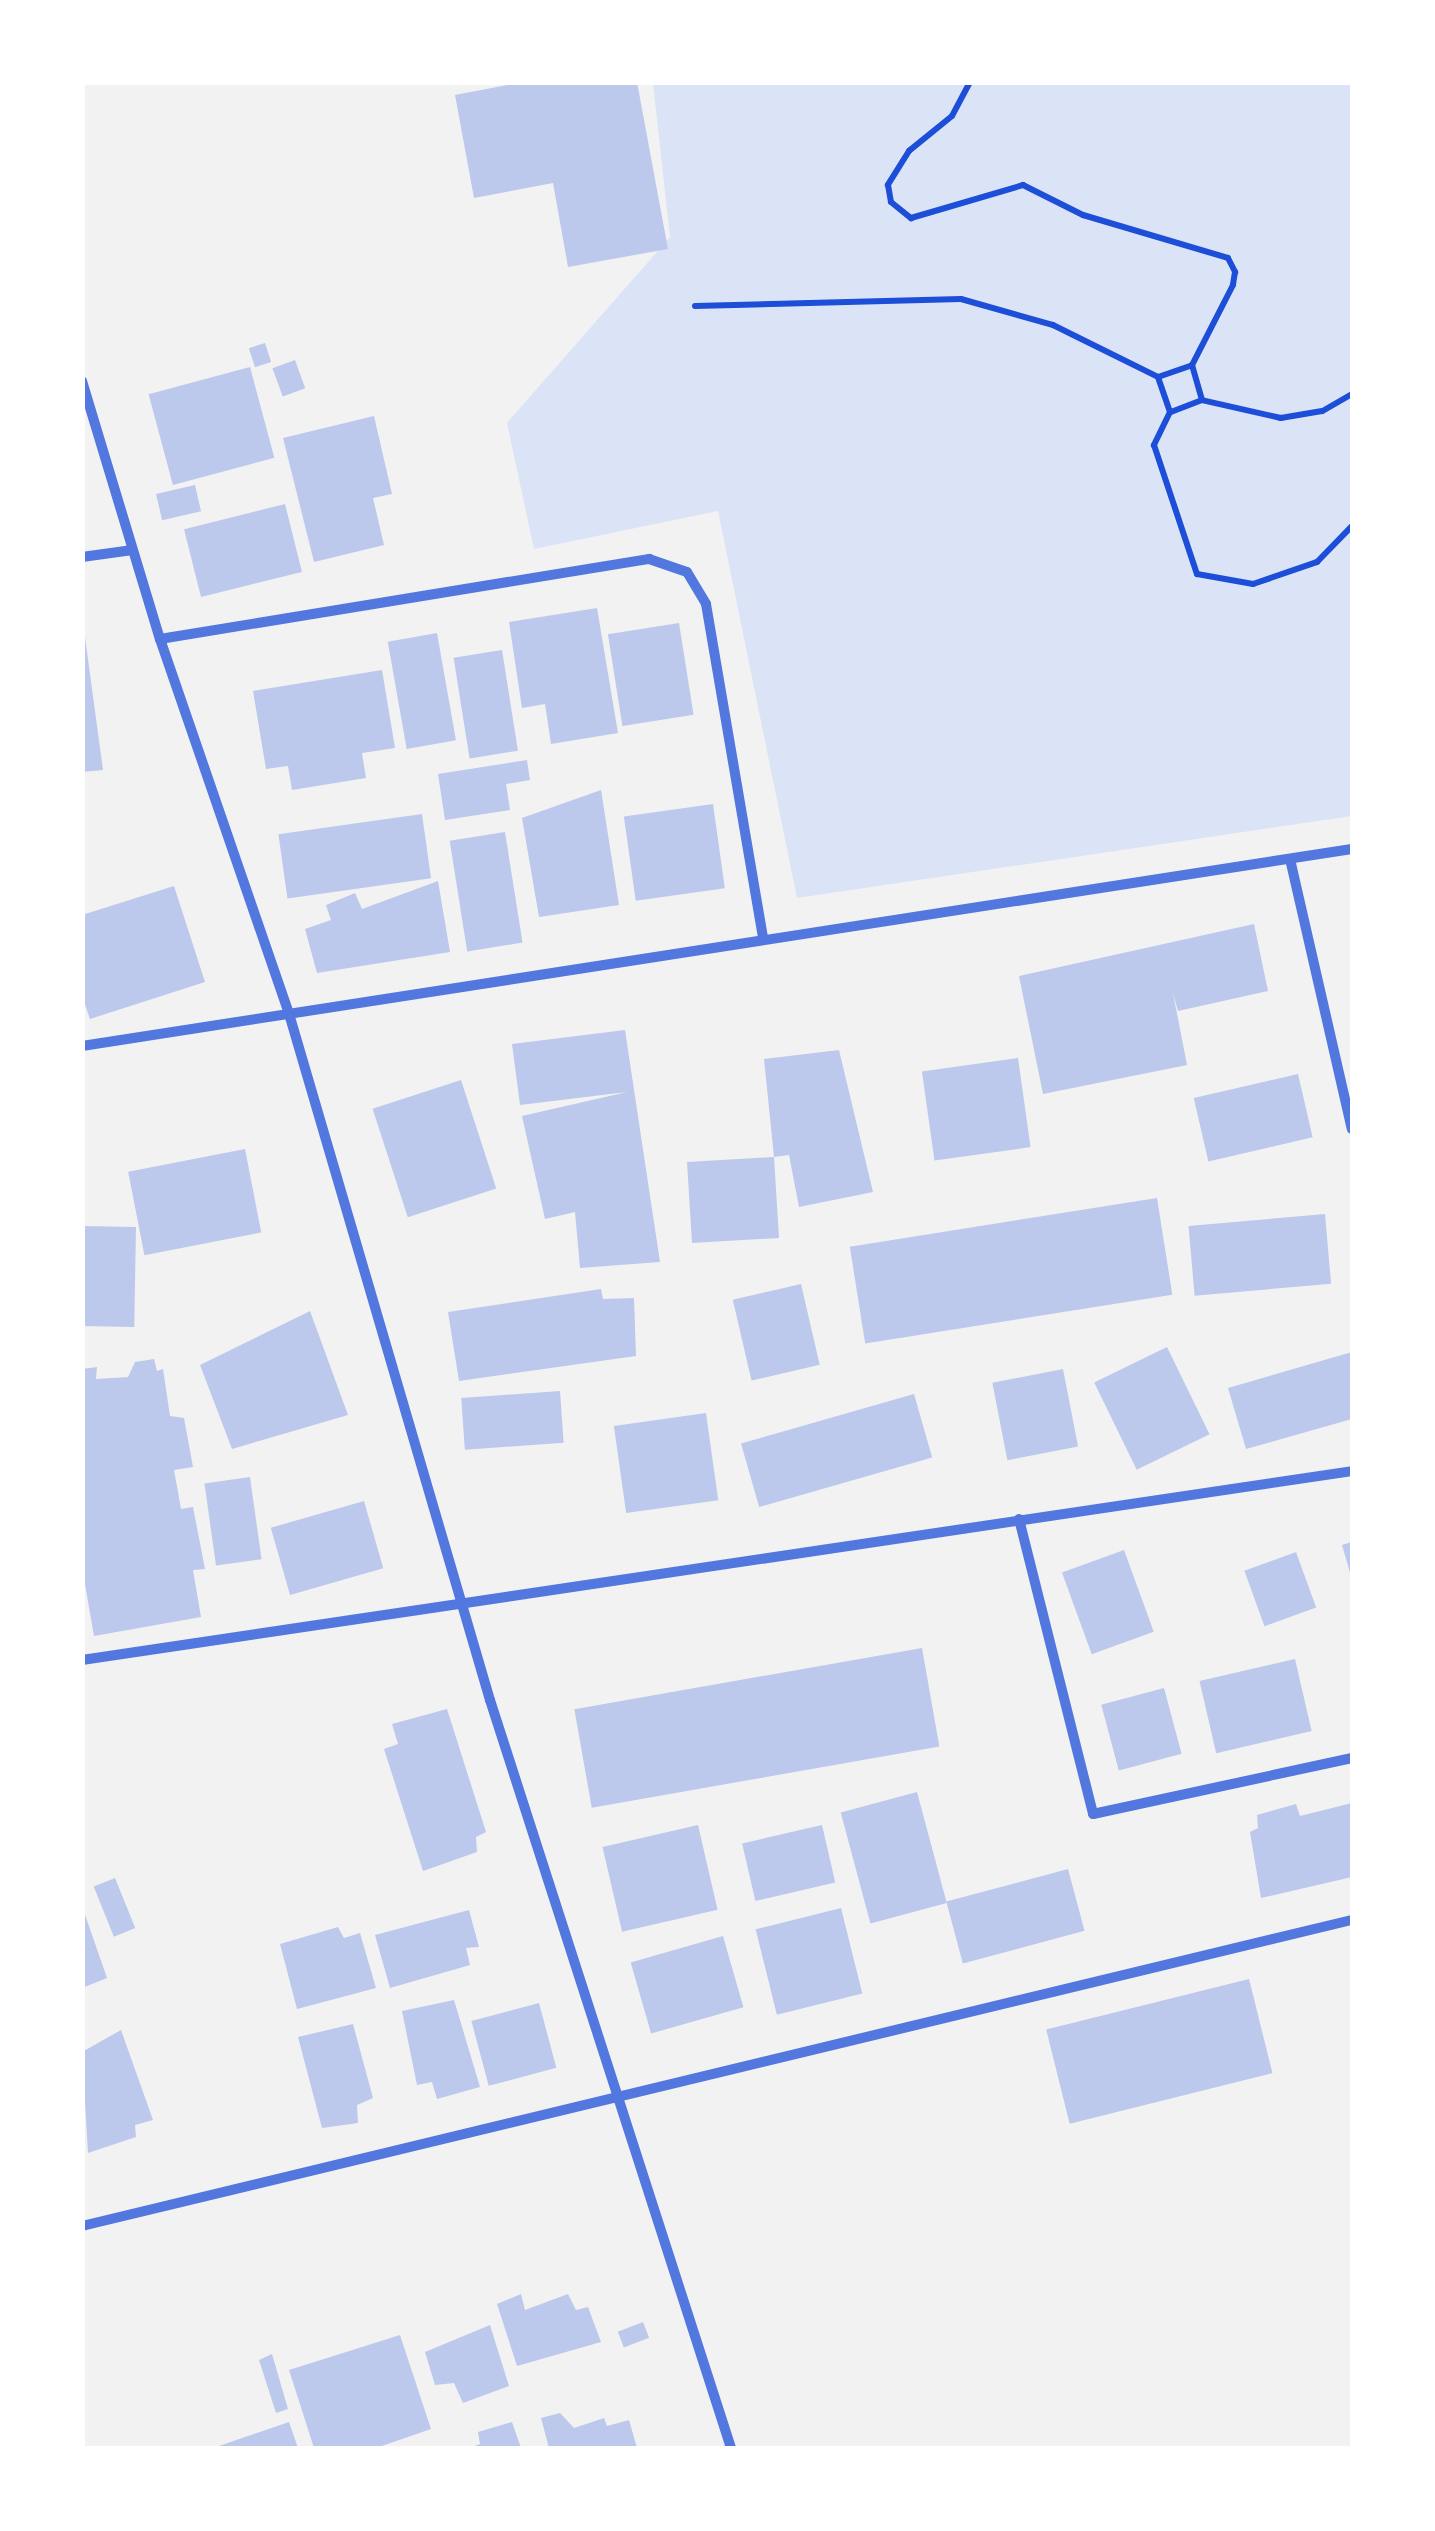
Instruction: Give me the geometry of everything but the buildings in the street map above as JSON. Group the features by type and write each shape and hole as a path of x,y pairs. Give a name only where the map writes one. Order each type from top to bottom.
{"street":[{"path":"82,380 160,639 290,1017 465,1600 490,1700 613,2094 731,2448"},
{"path":"82,557 133,550"},
{"path":"160,639 648,559 687,572 706,604 763,938"},
{"path":"82,1046 290,1017 763,938 1352,850"},
{"path":"1290,859 1352,1128"},
{"path":"82,1660 1352,1471"},
{"path":"1019,1519 1093,1814 1352,1758"},
{"path":"82,2226 613,2094 1352,1920"}],"path":[{"path":"970,82 952,116 908,152 888,184 891,202 911,218 1024,185 1083,214 1228,258 1233,285 1192,364 1158,377"},
{"path":"695,306 961,299 1053,325 1158,377 1170,412"},
{"path":"1192,364 1202,400"},
{"path":"1352,394 1322,410 1281,418 1202,400 1170,412 1154,445 1197,574 1253,584 1317,562 1352,526"}],"shaded area":[{"path":"653,83 1352,83 1352,816 797,898 718,511 534,549 507,423 670,237"}]}
